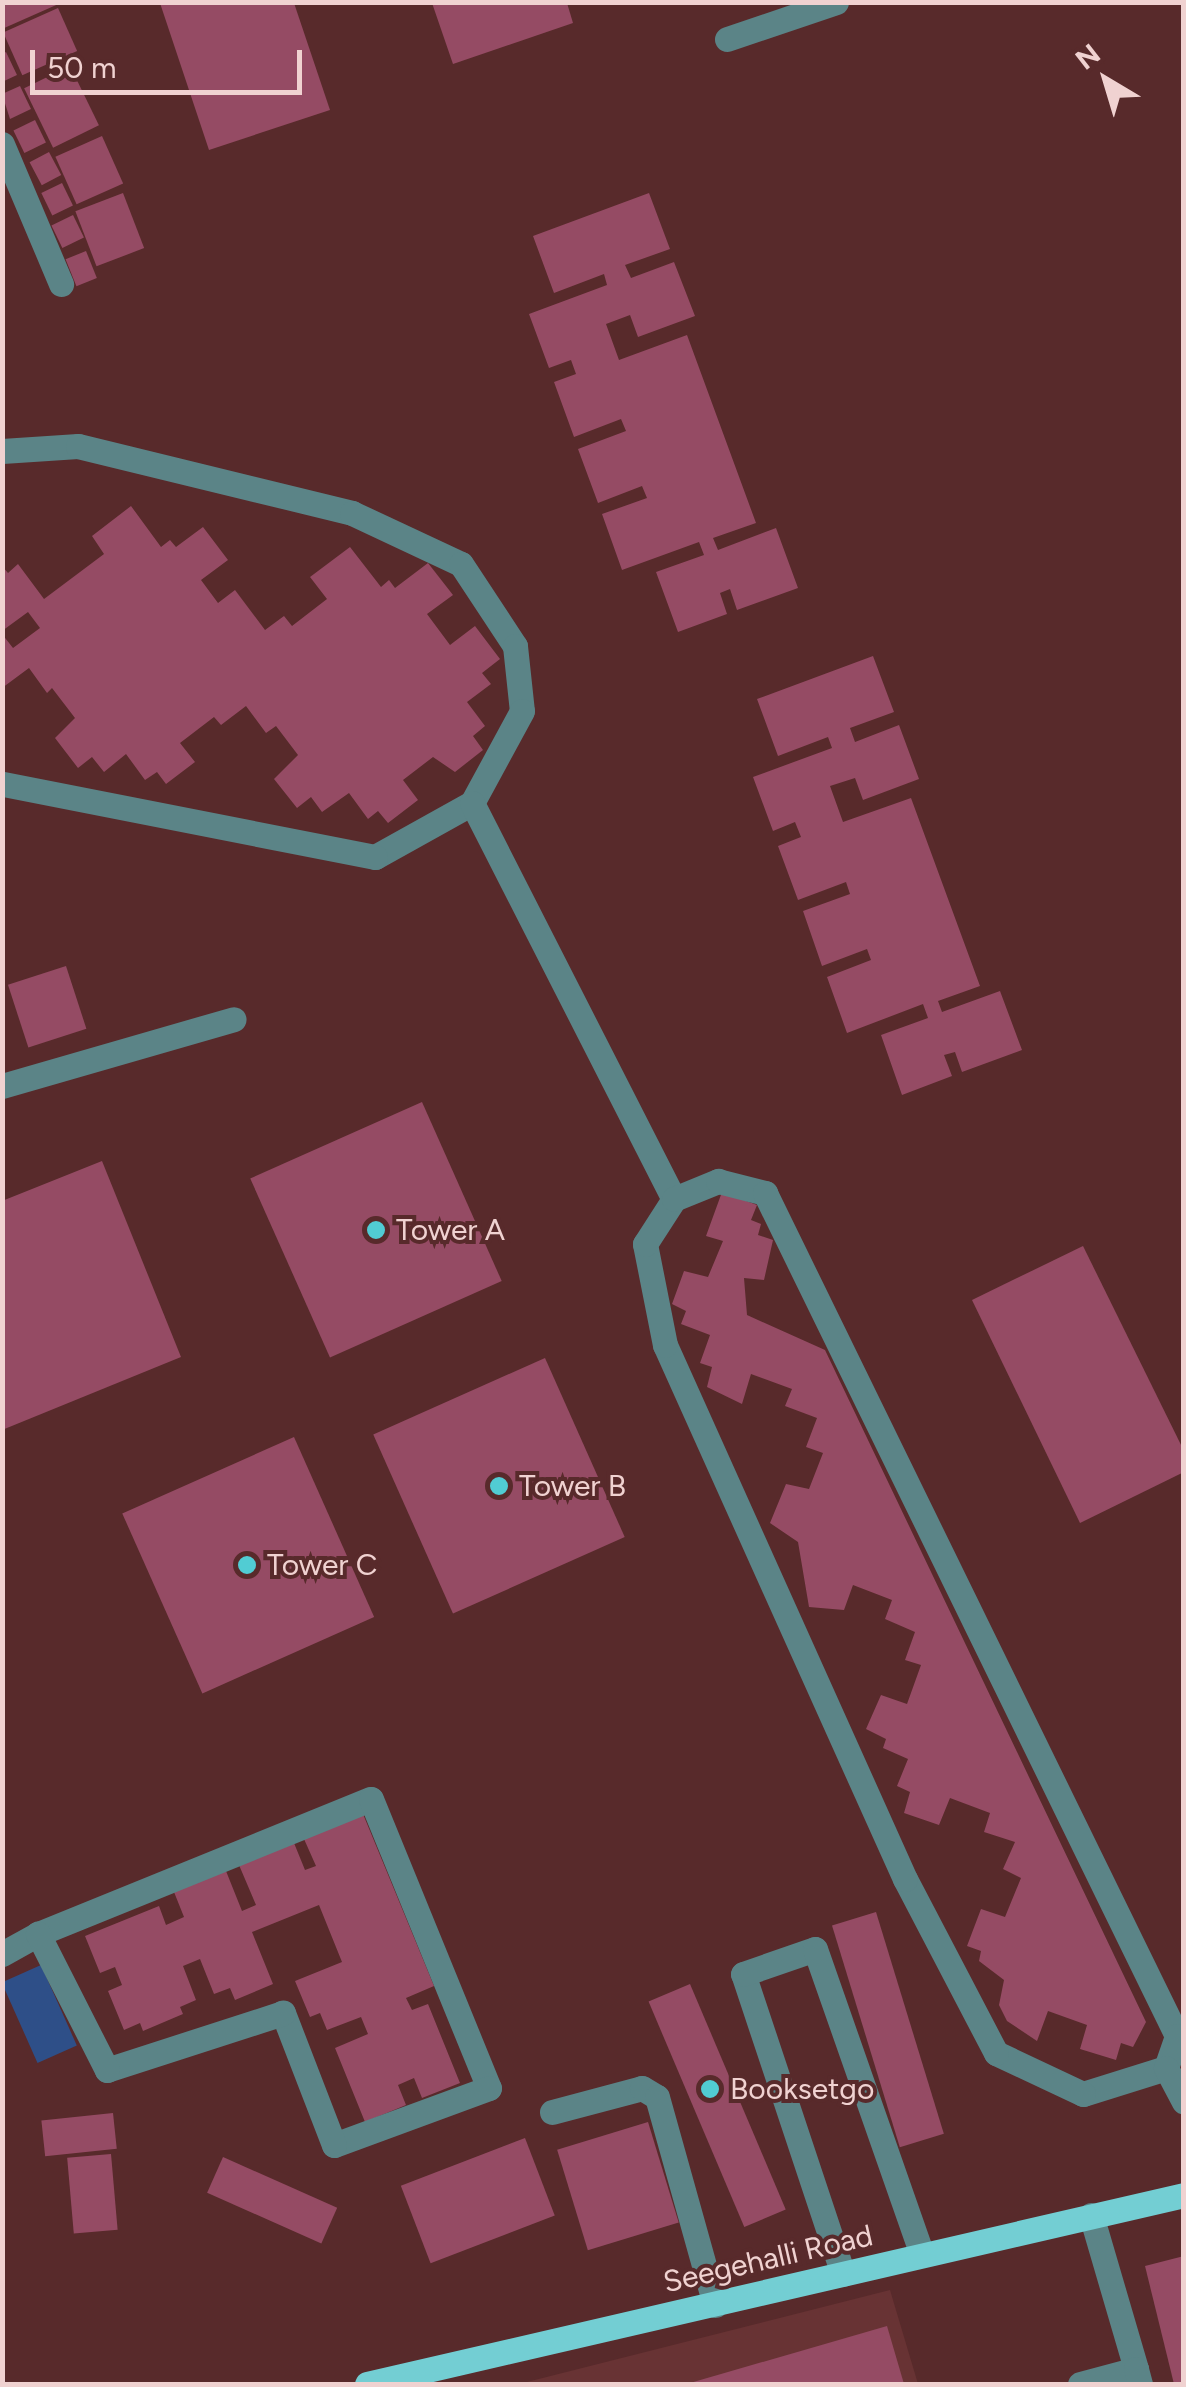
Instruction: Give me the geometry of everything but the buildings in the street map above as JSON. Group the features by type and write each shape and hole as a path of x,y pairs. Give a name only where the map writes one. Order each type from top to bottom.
{"main road":[{"name":"Seegehalli Road","path":"367,2384 455,2375 715,2305 1184,2194"}],"street":[{"path":"727,40 836,2"},
{"path":"5,158 61,284"},
{"path":"2,451 78,446 352,513 461,564 514,646 522,710 472,803 376,857 2,784"},
{"path":"472,803 674,1199"},
{"path":"2,1086 234,1019"},
{"path":"1166,2068 1083,2094 996,2053 906,1879 666,1346 645,1244 674,1199 718,1181 765,1194 1177,2036 1166,2068 1184,2102"},
{"path":"2,1954 38,1934 370,1799 489,2088 334,2146 283,2013 107,2070 38,1934"},
{"path":"843,2274 743,1974 815,1949 922,2256"},
{"path":"552,2112 642,2088 658,2097 715,2305"},
{"path":"1080,2384 1138,2377 1091,2214"}],"shaded area":[{"path":"890,2290 918,2384 519,2384"}],"water":[{"path":"41,1965 77,2045 38,2063 2,1982"}],"place":[{"name":"Tower A","path":"376,1230"},
{"name":"Tower B","path":"499,1486"},
{"name":"Tower C","path":"247,1565"},
{"name":"Booksetgo","path":"710,2089"}]}
